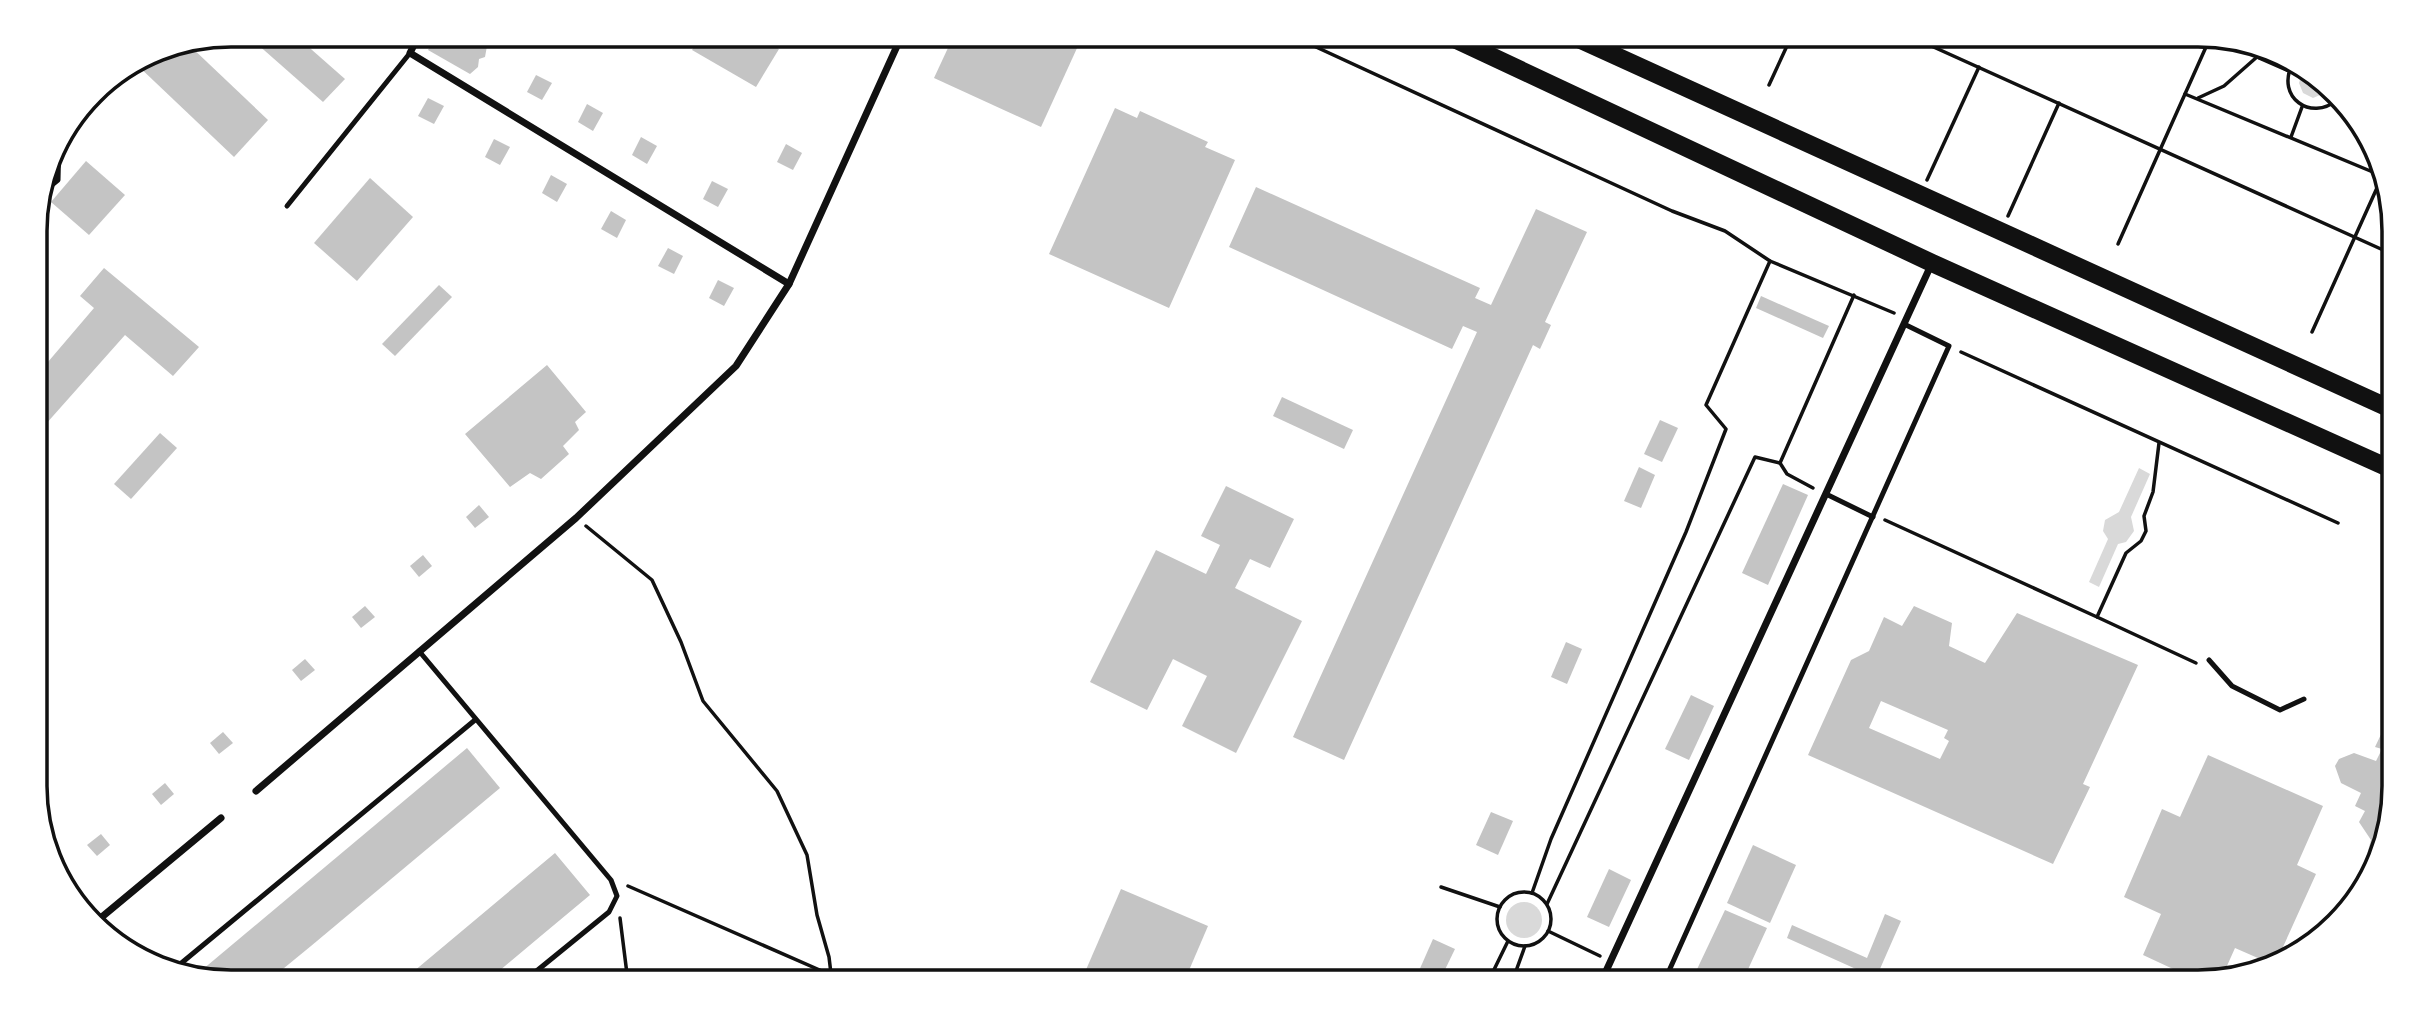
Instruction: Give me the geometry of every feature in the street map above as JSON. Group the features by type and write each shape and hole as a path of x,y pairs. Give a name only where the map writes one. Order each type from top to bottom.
{"main road":[{"path":"1472,47 1932,263 2382,465"},
{"path":"1596,47 2001,234 2382,405"}],"street":[{"path":"413,47 410,53 789,284"},
{"path":"256,791 576,518 736,366 789,284 897,47"},
{"path":"1607,969 1932,263"},
{"path":"103,917 221,818"}],"lane":[{"path":"287,206 410,53"},
{"path":"1670,969 1949,346 1904,324"},
{"path":"1826,494 1873,516"},
{"path":"419,650 611,880 617,896 609,912 538,970"},
{"path":"2209,660 2232,685 2280,710 2304,699"},
{"path":"182,963 475,720"}],"path":[{"path":"1316,47 1672,211 1725,231 1770,261 1891,310 1904,324"},
{"path":"1769,85 1786,47"},
{"path":"1934,47 2382,249"},
{"path":"2118,244 2206,48"},
{"path":"2197,98 2224,86 2258,58"},
{"path":"1920,197 1979,67"},
{"path":"2290,72 2290,93 2302,107 2321,109 2330,104"},
{"path":"2185,94 2372,173"},
{"path":"2001,234 2059,103"},
{"path":"2290,138 2302,107"},
{"path":"2312,332 2376,187"},
{"path":"1532,893 1550,839 1686,532 1726,429 1706,405 1770,261"},
{"path":"1780,463 1854,295"},
{"path":"1949,346 2338,523"},
{"path":"2097,617 2126,553 2141,541 2146,531 2144,516 2153,492 2159,443"},
{"path":"1547,904 1755,457 1780,463 1787,474 1826,494"},
{"path":"1873,516 2196,663"},
{"path":"576,518 652,580 681,642 703,701 777,791 807,855 830,970"},
{"path":"611,880 819,970"},
{"path":"1441,887 1500,907"},
{"path":"1532,893 1547,904 1550,913 1548,931 1542,939 1525,946 1508,941 1498,925 1500,907 1513,894 1532,893"},
{"path":"617,896 626,970"},
{"path":"1548,931 1597,955 1612,959"},
{"path":"1494,969 1508,941"},
{"path":"1517,969 1525,946"}],"shaded area":[{"path":"2300,79 2321,95 2313,98 2303,93"},
{"path":"2139,468 2150,474 2131,517 2134,531 2126,542 2118,544 2099,587 2089,582 2108,539 2103,531 2105,520 2119,512"},
{"path":"1524,902 1537,907 1542,920 1537,933 1524,938 1511,933 1506,920 1511,907"}],"building":[{"path":"261,47 309,47 345,79 323,102"},
{"path":"430,47 487,47 485,57 479,59 478,67 470,74 428,50"},
{"path":"694,47 779,49 756,87 692,50"},
{"path":"948,47 1078,47 1041,127 934,78"},
{"path":"196,52 268,120 234,157 142,70 172,57"},
{"path":"536,75 552,83 542,100 527,92"},
{"path":"428,98 444,106 434,124 418,116"},
{"path":"587,104 603,113 593,131 578,122"},
{"path":"1115,108 1137,118 1140,111 1208,142 1205,147 1235,160 1169,308 1049,254"},
{"path":"641,137 657,146 647,164 632,155"},
{"path":"494,139 510,147 500,165 485,157"},
{"path":"786,144 802,153 793,170 777,162"},
{"path":"86,161 125,195 89,235 51,202"},
{"path":"551,175 567,184 557,202 542,193"},
{"path":"370,178 413,217 357,281 314,243"},
{"path":"712,181 728,189 718,207 703,199"},
{"path":"1256,187 1480,288 1475,298 1491,305 1536,209 1587,232 1545,322 1551,325 1540,349 1533,345 1344,760 1293,737 1477,332 1463,326 1452,349 1229,247"},
{"path":"611,211 626,220 617,238 601,229"},
{"path":"668,248 683,256 674,274 658,266"},
{"path":"104,268 199,347 173,376 125,335 48,422 48,362 94,308 80,296"},
{"path":"718,280 734,288 724,306 709,298"},
{"path":"439,285 452,297 395,356 382,344"},
{"path":"1761,296 1829,326 1823,338 1756,308"},
{"path":"547,365 586,412 575,422 579,430 563,446 569,454 541,479 530,473 510,487 465,434"},
{"path":"1282,397 1353,430 1344,449 1273,416"},
{"path":"1660,420 1678,428 1662,462 1644,454"},
{"path":"160,433 177,448 131,499 114,484"},
{"path":"1639,467 1655,475 1641,508 1624,501"},
{"path":"1783,484 1808,495 1768,585 1742,573"},
{"path":"1226,486 1294,519 1270,568 1250,559 1235,588 1302,621 1236,753 1182,726 1207,676 1173,659 1147,710 1090,682 1156,550 1206,574 1220,545 1201,536"},
{"path":"479,505 489,517 475,528 466,517"},
{"path":"423,555 432,566 419,577 410,566"},
{"path":"365,606 375,617 361,628 352,617"},
{"path":"1914,606 1952,623 1949,646 1985,663 2017,613 2138,665 2083,784 2090,787 2053,864 1808,755 1851,660 1869,651 1884,617 1902,626","holes":["1881,701 1948,730 1944,738 1949,741 1940,759 1869,728"]},
{"path":"1566,642 1582,649 1567,684 1551,677"},
{"path":"305,659 315,670 301,681 292,670"},
{"path":"1691,695 1714,706 1689,760 1665,749"},
{"path":"223,732 233,743 219,754 210,743"},
{"path":"2382,732 2382,749 2375,747"},
{"path":"467,748 500,788 281,970 205,967"},
{"path":"2382,749 2378,821 2364,864 2371,840 2359,822 2365,811 2355,806 2361,793 2341,783 2335,766 2339,759 2354,753 2376,761"},
{"path":"2208,755 2323,806 2297,865 2316,874 2282,949 2260,959 2235,948 2227,967 2209,969 2173,969 2143,955 2161,914 2124,897 2162,809 2180,817"},
{"path":"165,783 174,794 161,805 152,794"},
{"path":"1491,812 1513,821 1498,855 1476,845"},
{"path":"101,834 110,845 97,856 87,845"},
{"path":"1753,845 1796,865 1770,923 1727,903"},
{"path":"555,853 590,895 501,970 415,970"},
{"path":"1609,869 1631,880 1609,927 1587,917"},
{"path":"1121,889 1208,926 1189,970 1086,970"},
{"path":"1725,910 1767,928 1748,969 1697,969"},
{"path":"1885,914 1901,921 1880,969 1856,969 1787,938 1792,925 1867,958"},
{"path":"1433,939 1455,949 1445,969 1420,969"}]}
